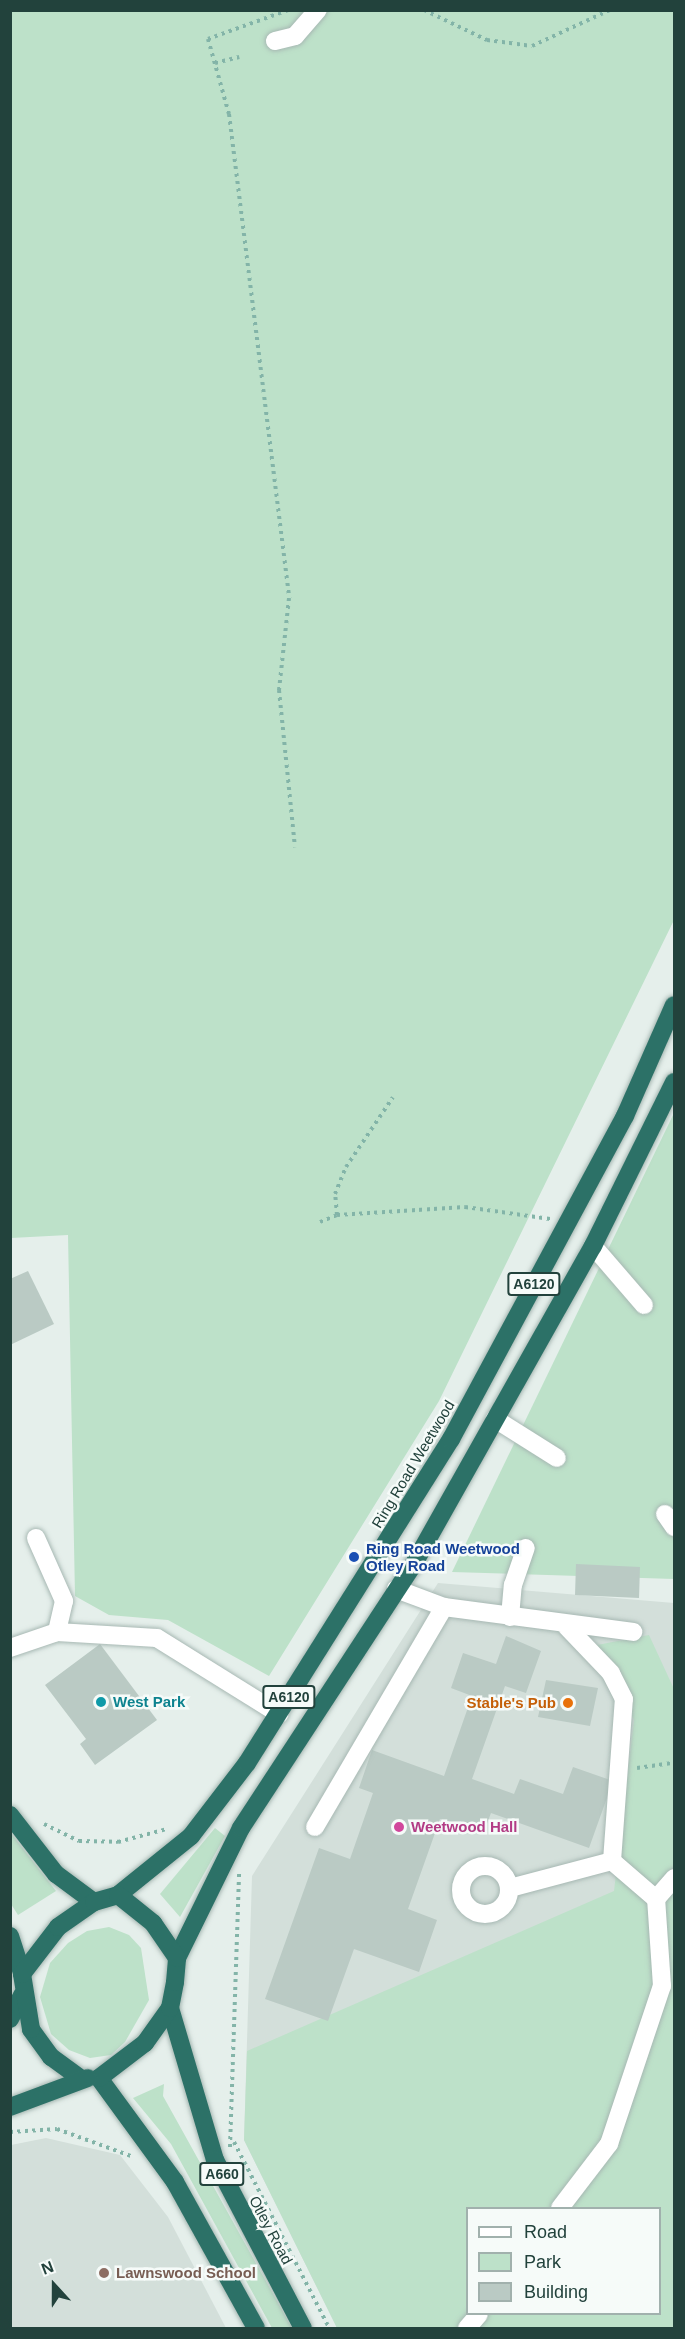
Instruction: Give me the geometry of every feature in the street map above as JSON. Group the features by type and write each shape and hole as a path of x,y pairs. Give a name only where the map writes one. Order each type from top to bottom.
{"highway":[{"name":"Ring Road Weetwood","path":"118,1895 191,1836 279,1714 452,1439 625,1116 675,1005"},
{"name":"A6120","path":"99,2078 145,2043 170,2008 177,1958 241,1828 396,1589 495,1419 593,1246 675,1082"},
{"path":"10,1815 56,1874 94,1902"},
{"name":"A6120","path":"22,1974 58,1927 94,1902 118,1895"},
{"path":"118,1895 153,1923 177,1958"},
{"path":"10,1936 22,1974 22,1995 31,2029 51,2057 80,2078"},
{"path":"10,2019 22,1995"},
{"name":"Otley Road","path":"170,2008 215,2160 303,2328"},
{"path":"10,2107 80,2078 99,2078"},
{"name":"A660","path":"99,2078 149,2140 256,2328"}],"lane":[{"path":"274,41 295,36 318,10"},
{"path":"593,1246 644,1305"},
{"path":"495,1419 557,1458"},
{"path":"36,1538 64,1601 57,1632"},
{"path":"510,1617 513,1585 526,1548"},
{"path":"396,1589 444,1607 567,1627 633,1632"},
{"path":"315,1827 444,1607"},
{"path":"567,1627 610,1673 624,1699 621,1770 612,1861"},
{"path":"10,1648 57,1632 157,1638 279,1714"},
{"path":"510,1888 612,1861"},
{"path":"561,2207 609,2144 662,1986 656,1899 612,1861"},
{"path":"656,1899 675,1878"},
{"path":"467,2328 477,2315"}],"path":[{"path":"424,10 487,40 532,46 610,10"},
{"path":"289,14 208,39 229,114 289,598 279,690 295,847"},
{"path":"215,63 238,57"},
{"path":"337,1215 335,1194 346,1167 393,1097"},
{"path":"320,1222 337,1215 502,1208 568,1221"},
{"path":"621,1770 675,1763"},
{"path":"44,1824 79,1841 118,1842 177,1826"},
{"path":"243,1876 234,2141 329,2328"},
{"path":"10,2132 57,2129 120,2148 141,2163"},
{"path":"215,2160 234,2141"}],"shaded area":[{"path":"438,1583 674,1603 674,2153 466,2207 466,2314 337,2328 244,2140 252,1876"},
{"name":"Lawnswood School","path":"46,2138 120,2155 168,2217 226,2328 11,2328 11,2145"}],"green space":[{"path":"11,11 674,11 674,920 439,1401 269,1676 168,1620 109,1615 75,1596 68,1235 11,1238"},
{"path":"674,1113 674,1579 452,1572"},
{"path":"649,1635 674,1689 674,2328 337,2328 244,2140 247,2051 614,1891 634,1720 597,1645"},
{"path":"215,1828 225,1836 180,1917 160,1894"},
{"path":"10,1832 56,1891 18,1915 11,1904"},
{"path":"109,1927 129,1935 141,1948 149,2000 125,2042 111,2055 90,2058 69,2050 51,2034 40,1997 50,1963 68,1943 87,1931"},
{"path":"164,2084 163,2096 292,2328 272,2328 171,2144 133,2098"}],"building":[{"path":"28,1271 54,1324 10,1345 10,1279"},
{"path":"576,1564 640,1567 639,1598 575,1595"},
{"name":"Weetwood Hall","path":"506,1636 541,1651 526,1693 505,1686 472,1779 514,1794 520,1779 563,1794 573,1767 613,1781 589,1848 491,1813 483,1834 440,1819 408,1909 437,1920 419,1972 354,1949 328,2021 265,1999 319,1848 350,1859 373,1793 359,1788 372,1750 444,1776 472,1696 451,1688 463,1653 496,1664"},
{"name":"West Park","path":"100,1644 157,1720 95,1765 80,1744 86,1739 45,1685"},
{"name":"Stable's Pub","path":"546,1680 598,1688 590,1726 538,1717"}],"place":[{"name":"Ring Road Weetwood Otley Road","path":"354,1557"},
{"name":"West Park","path":"101,1702"},
{"name":"Stable's Pub","path":"568,1703"},
{"name":"Weetwood Hall","path":"399,1827"},
{"name":"Lawnswood School","path":"104,2273"}]}
